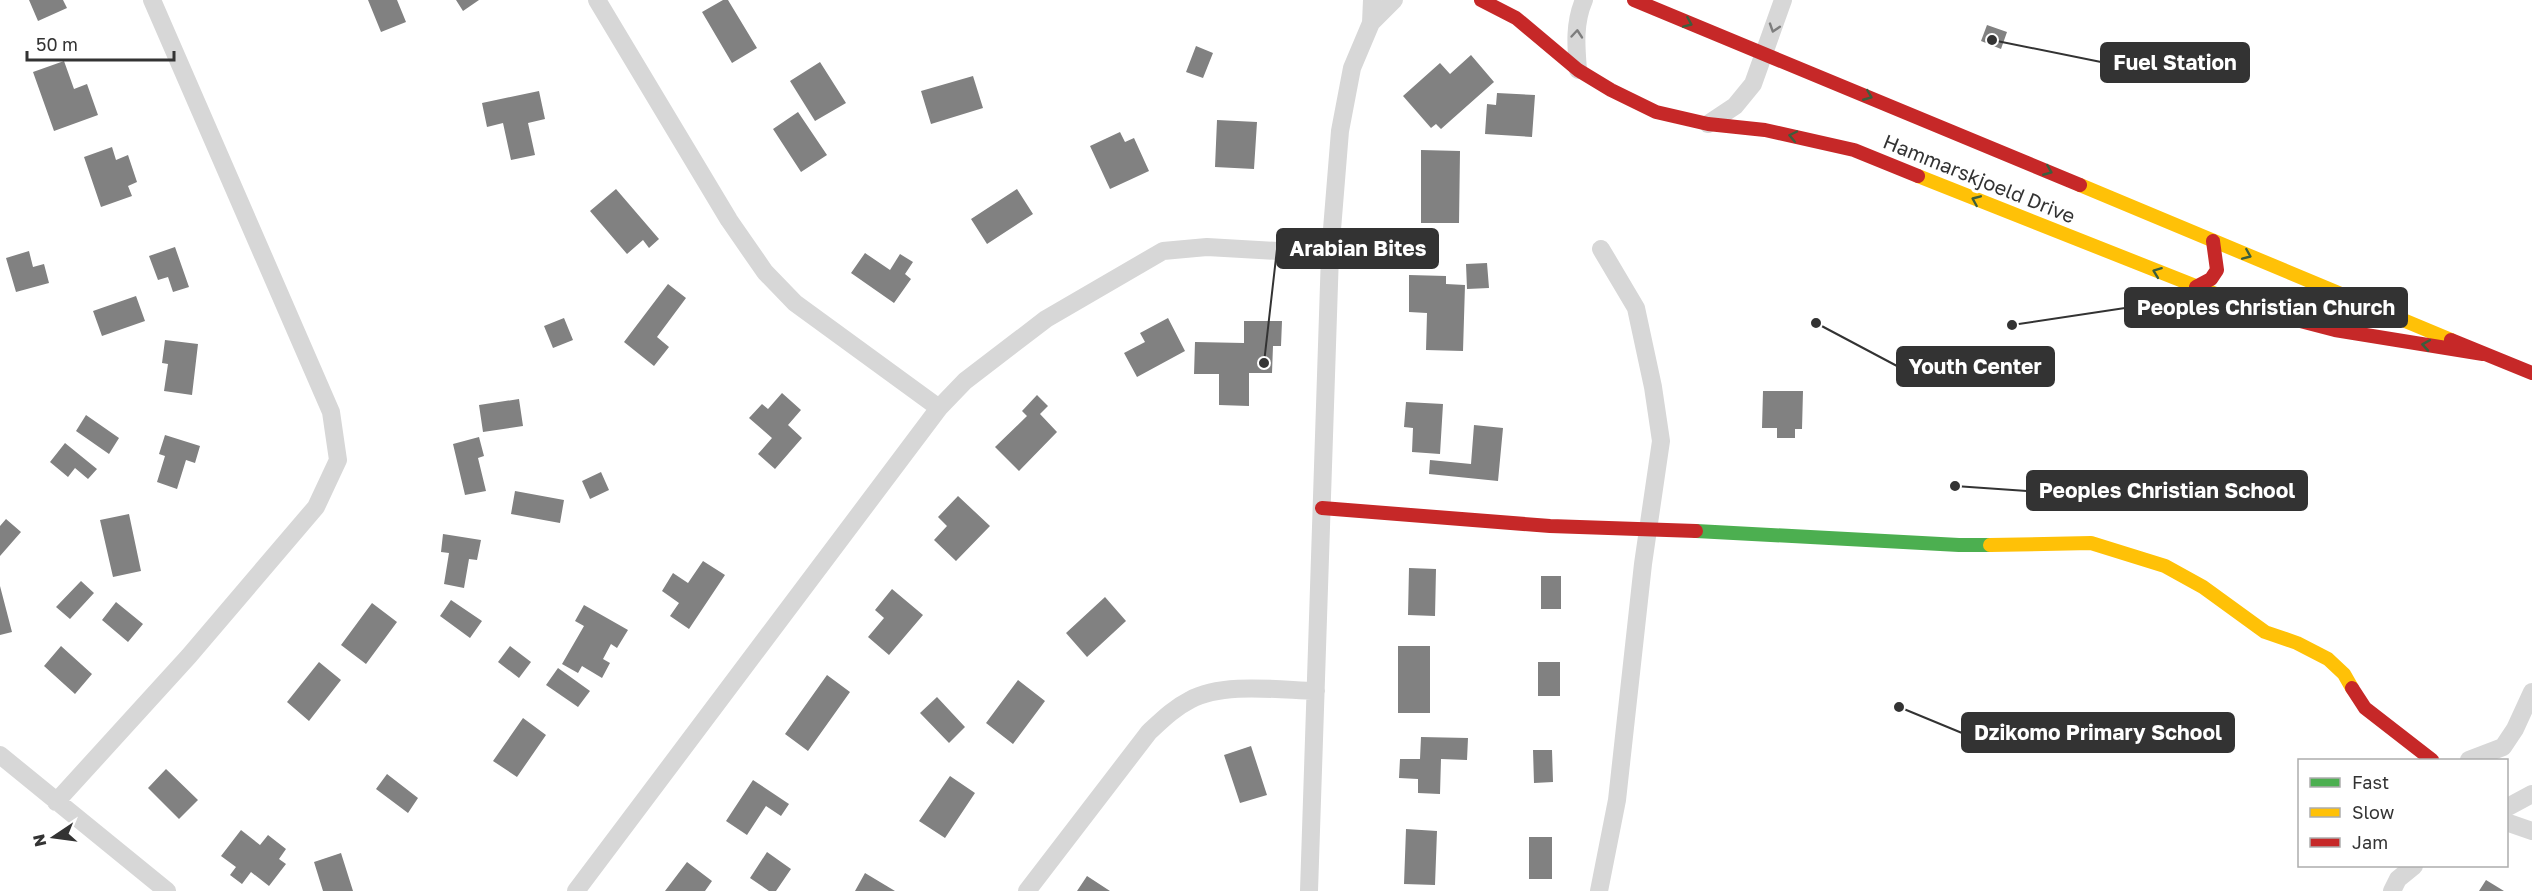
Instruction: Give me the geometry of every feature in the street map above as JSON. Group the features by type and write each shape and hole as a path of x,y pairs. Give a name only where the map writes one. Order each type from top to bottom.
{"main road":[{"name":"Hammarskjoeld Drive","path":"1480,0 1516,18 1578,70 1611,90 1656,112 1708,124 1765,130 1854,150 2246,307 2335,330 2483,354"},
{"name":"Hammarskjoeld Drive","path":"1634,0 2532,373"},
{"path":"2196,287 2210,281 2217,273 2218,263 2213,241"},
{"path":"1322,508 1550,526 1648,528 1959,545 2091,543 2165,566 2203,587 2265,632 2297,643 2328,659 2344,674 2365,708 2431,759"}],"street":[{"path":"56,802 189,656 316,507 338,460 331,412 152,0"},
{"path":"597,0 729,220 765,272 795,303 939,408"},
{"path":"1309,891 1330,254 1340,131 1352,68 1371,23 1372,0"},
{"path":"1371,23 1394,0"},
{"path":"1578,70 1575,40 1584,0"},
{"path":"1708,124 1735,106 1754,84 1783,0"},
{"path":"576,891 939,408 965,381 1046,319 1163,250 1207,246 1330,254"},
{"path":"1599,891 1618,789 1648,528 1661,441 1653,387 1636,308 1601,249"},
{"path":"1027,891 1149,732 1191,699 1226,690 1316,691"},
{"path":"2472,759 2503,747 2516,729 2532,692"},
{"path":"0,755 167,891"},
{"path":"2508,807 2532,794"},
{"path":"2508,823 2532,831"},
{"path":"2392,891 2398,879 2413,867"}],"building":[{"path":"29,0 63,0 67,8 38,21"},
{"path":"368,0 397,0 406,22 381,32"},
{"path":"456,0 479,0 463,11"},
{"path":"723,0 728,0 757,48 732,63 702,12"},
{"path":"1987,25 2007,32 2001,49 1981,41"},
{"path":"1196,46 1213,53 1203,78 1186,72"},
{"path":"1471,55 1494,82 1441,129 1436,124 1431,128 1403,96 1440,63 1450,74"},
{"path":"64,61 74,89 87,84 98,115 54,131 33,72"},
{"path":"820,62 846,103 815,121 790,81"},
{"path":"973,76 983,108 931,124 921,91"},
{"path":"539,91 545,119 528,123 535,155 511,160 503,123 487,127 482,103"},
{"path":"1497,93 1535,95 1532,137 1485,134 1487,104 1496,105"},
{"path":"798,112 827,155 801,172 773,129"},
{"path":"1217,120 1257,122 1254,169 1215,167"},
{"path":"1120,132 1125,142 1134,138 1149,171 1110,189 1090,146"},
{"path":"112,147 116,160 128,155 137,182 128,186 132,196 101,207 84,157"},
{"path":"1421,150 1460,151 1459,223 1421,223"},
{"path":"616,189 659,239 649,248 643,240 627,254 590,211"},
{"path":"1017,189 1033,214 987,244 971,219"},
{"path":"175,247 189,287 173,292 168,277 158,280 149,256"},
{"path":"29,251 33,267 44,264 49,283 16,292 6,258"},
{"path":"865,253 890,270 900,254 913,262 905,274 911,279 894,303 851,273"},
{"path":"1487,263 1489,288 1467,289 1466,264"},
{"path":"1409,275 1446,276 1446,284 1465,285 1463,351 1426,350 1427,313 1409,312"},
{"path":"668,284 686,298 657,337 669,347 654,366 624,342"},
{"path":"136,296 145,321 102,336 93,311"},
{"path":"564,318 573,340 553,348 544,326"},
{"path":"1168,318 1185,351 1137,377 1124,353 1145,342 1140,333"},
{"path":"1244,321 1282,321 1281,346 1273,346 1272,373 1249,373 1249,406 1219,405 1219,374 1194,374 1195,342 1244,343"},
{"path":"165,340 198,344 192,395 164,391 168,364 162,363"},
{"path":"1763,391 1803,391 1802,429 1795,429 1795,438 1777,438 1777,428 1762,428"},
{"path":"782,393 801,410 788,425 802,438 775,469 758,454 772,438 749,418 762,404 768,409"},
{"path":"1037,395 1048,406 1040,414 1057,432 1019,471 995,447 1027,416 1022,411"},
{"path":"519,399 523,426 483,432 479,405"},
{"path":"1406,402 1443,404 1440,454 1412,452 1413,428 1404,427"},
{"path":"86,415 119,438 109,454 76,431"},
{"path":"1474,425 1503,428 1498,481 1429,474 1430,460 1471,464"},
{"path":"165,435 200,446 195,463 186,460 177,489 157,482 165,456 159,454"},
{"path":"479,437 484,456 478,458 486,491 465,495 453,444"},
{"path":"65,443 97,469 88,479 75,468 68,477 50,462"},
{"path":"601,472 609,490 590,499 582,481"},
{"path":"515,491 564,500 560,523 511,514"},
{"path":"958,496 990,526 956,561 934,540 947,526 938,517"},
{"path":"129,514 141,571 113,577 100,520"},
{"path":"6,519 21,532 0,556 0,526"},
{"path":"443,534 481,540 477,560 469,559 464,588 444,584 449,553 441,552"},
{"path":"703,561 725,575 689,629 670,616 679,603 662,591 673,573 688,583"},
{"path":"1409,568 1436,569 1435,616 1408,615"},
{"path":"1541,576 1561,576 1561,609 1541,609"},
{"path":"81,581 94,593 70,619 56,607"},
{"path":"0,586 12,632 0,635"},
{"path":"892,589 923,615 889,655 868,637 884,618 875,610"},
{"path":"1105,597 1126,621 1087,657 1066,633"},
{"path":"451,600 482,621 470,638 440,616"},
{"path":"116,602 143,624 128,642 102,620"},
{"path":"372,603 397,622 366,664 341,645"},
{"path":"584,605 628,630 617,648 611,644 603,659 610,663 602,678 582,666 578,673 562,664 584,626 575,621"},
{"path":"61,646 92,674 75,694 44,666"},
{"path":"510,646 531,662 519,678 498,662"},
{"path":"1398,646 1430,646 1430,713 1398,713"},
{"path":"319,662 341,680 309,721 287,702"},
{"path":"1538,662 1560,662 1560,696 1538,696"},
{"path":"558,668 590,691 578,707 546,685"},
{"path":"827,675 850,692 808,751 785,734"},
{"path":"1018,680 1045,701 1013,744 986,723"},
{"path":"937,697 965,727 949,743 920,713"},
{"path":"523,718 546,735 517,777 493,761"},
{"path":"1421,737 1468,738 1467,760 1441,759 1440,794 1418,793 1418,779 1399,778 1400,759 1420,759"},
{"path":"1251,746 1267,795 1240,803 1224,755"},
{"path":"1533,750 1552,750 1553,782 1534,783"},
{"path":"166,769 198,800 179,819 148,788"},
{"path":"387,774 418,798 408,813 376,789"},
{"path":"950,776 975,793 945,838 919,821"},
{"path":"753,780 789,804 781,816 766,806 747,835 726,821"},
{"path":"1406,829 1437,831 1435,885 1404,884"},
{"path":"241,830 260,845 268,835 286,849 279,859 286,864 269,886 251,872 242,884 230,875 236,867 221,856"},
{"path":"1529,837 1552,837 1552,879 1529,879"},
{"path":"767,852 791,869 776,891 769,891 750,878"},
{"path":"341,853 353,891 323,891 314,862"},
{"path":"687,862 712,881 705,891 665,891"},
{"path":"865,873 895,891 855,891"},
{"path":"1087,876 1110,891 1077,891"},
{"path":"2486,880 2504,891 2479,891"}],"traffic: fast":[{"path":"1696,531 1990,545"}],"traffic: slow":[{"path":"1918,176 2251,308"},
{"path":"2080,185 2451,340"},
{"path":"1990,545 2091,543 2165,566 2203,587 2265,632 2297,643 2328,659 2344,674 2352,688"}],"traffic: jam":[{"path":"1481,0 1516,18 1578,70 1611,90 1656,112 1708,124 1765,130 1854,150 1918,176"},
{"path":"1634,0 2080,185"},
{"path":"2196,287 2211,279 2217,270 2213,241"},
{"path":"2251,308 2335,330 2483,354"},
{"path":"2451,340 2532,373"},
{"path":"1322,508 1550,526 1696,531"},
{"path":"2352,688 2365,708 2431,759"}],"place":[{"name":"Fuel Station","path":"1992,40"},
{"name":"Youth Center","path":"1816,323"},
{"name":"Peoples Christian Church","path":"2012,325"},
{"name":"Arabian Bites","path":"1264,363"},
{"name":"Peoples Christian School","path":"1955,486"},
{"name":"Dzikomo Primary School","path":"1899,707"}]}
